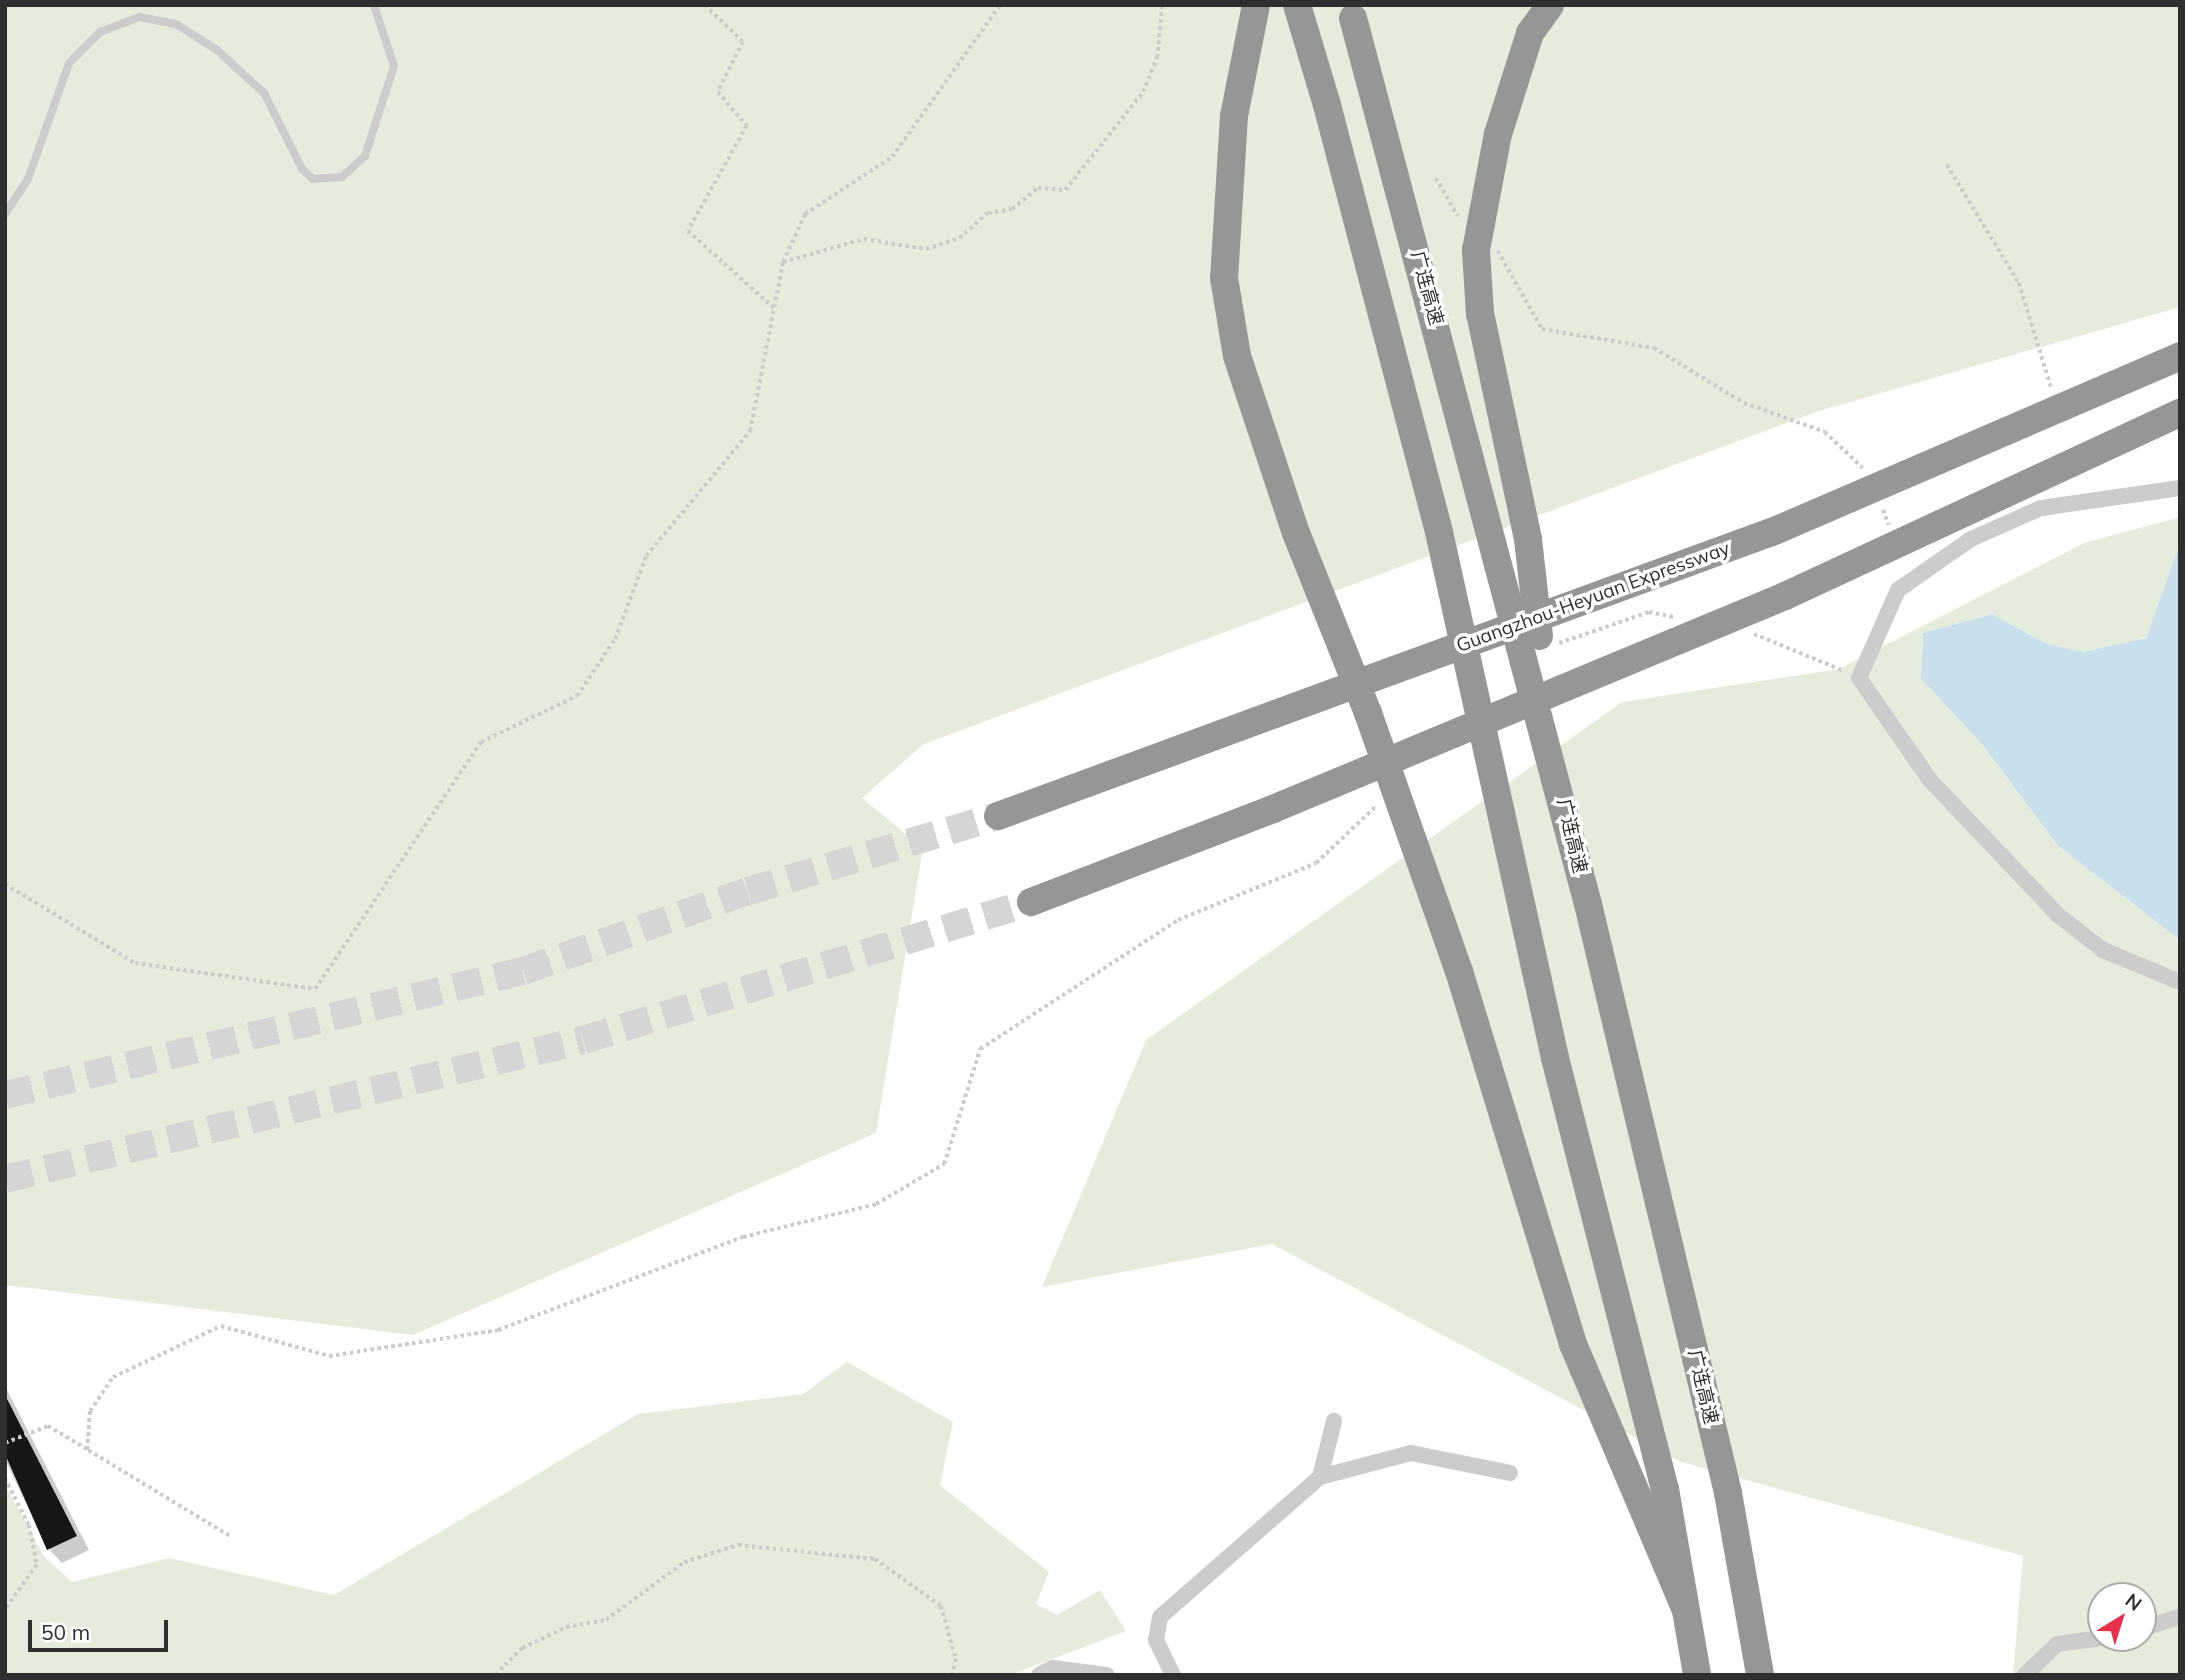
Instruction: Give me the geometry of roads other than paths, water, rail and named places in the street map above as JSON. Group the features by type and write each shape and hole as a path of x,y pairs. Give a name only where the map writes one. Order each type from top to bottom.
{"highway":[{"path":"1256,5 1234,117 1224,278 1237,356 1296,533 1368,713 1459,971 1573,1345 1685,1608"},
{"path":"1297,5 1327,105 1439,532 1555,1058 1665,1489 1697,1675"},
{"path":"1550,5 1530,33 1498,134 1476,250 1480,314 1528,539 1550,744"},
{"name":"广连高速","path":"1352,12 1550,744 1728,1493 1760,1675"},
{"name":"Guangzhou-Heyuan Expressway","path":"998,816 1772,532 2180,356"},
{"path":"1031,902 1273,809 1785,596 2180,413"}],"street":[{"path":"2180,488 2041,508 1971,539 1898,590 1872,636 1860,678 1930,780 2058,915 2103,950 2180,982"},
{"path":"1320,1477 1334,1421"},
{"path":"1173,1675 1156,1640 1160,1617 1320,1477 1412,1453 1510,1473"},
{"path":"2157,1624 2180,1617"},
{"path":"2025,1675 2057,1644 2087,1640"},
{"path":"1039,1675 1053,1668 1107,1675"}],"lane":[{"path":"5,214 28,179 69,63 100,32 139,17 176,23 217,50 264,93 302,169 313,179 342,177 365,156 394,66 374,5"}],"water":[{"path":"2180,543 2180,940 2058,846 1982,744 1921,679 1923,633 1992,614 2047,644 2083,652 2146,638"}],"tunnel":[{"path":"5,1095 523,971 748,891 998,816"},
{"path":"5,1179 583,1040 1031,902"}]}
